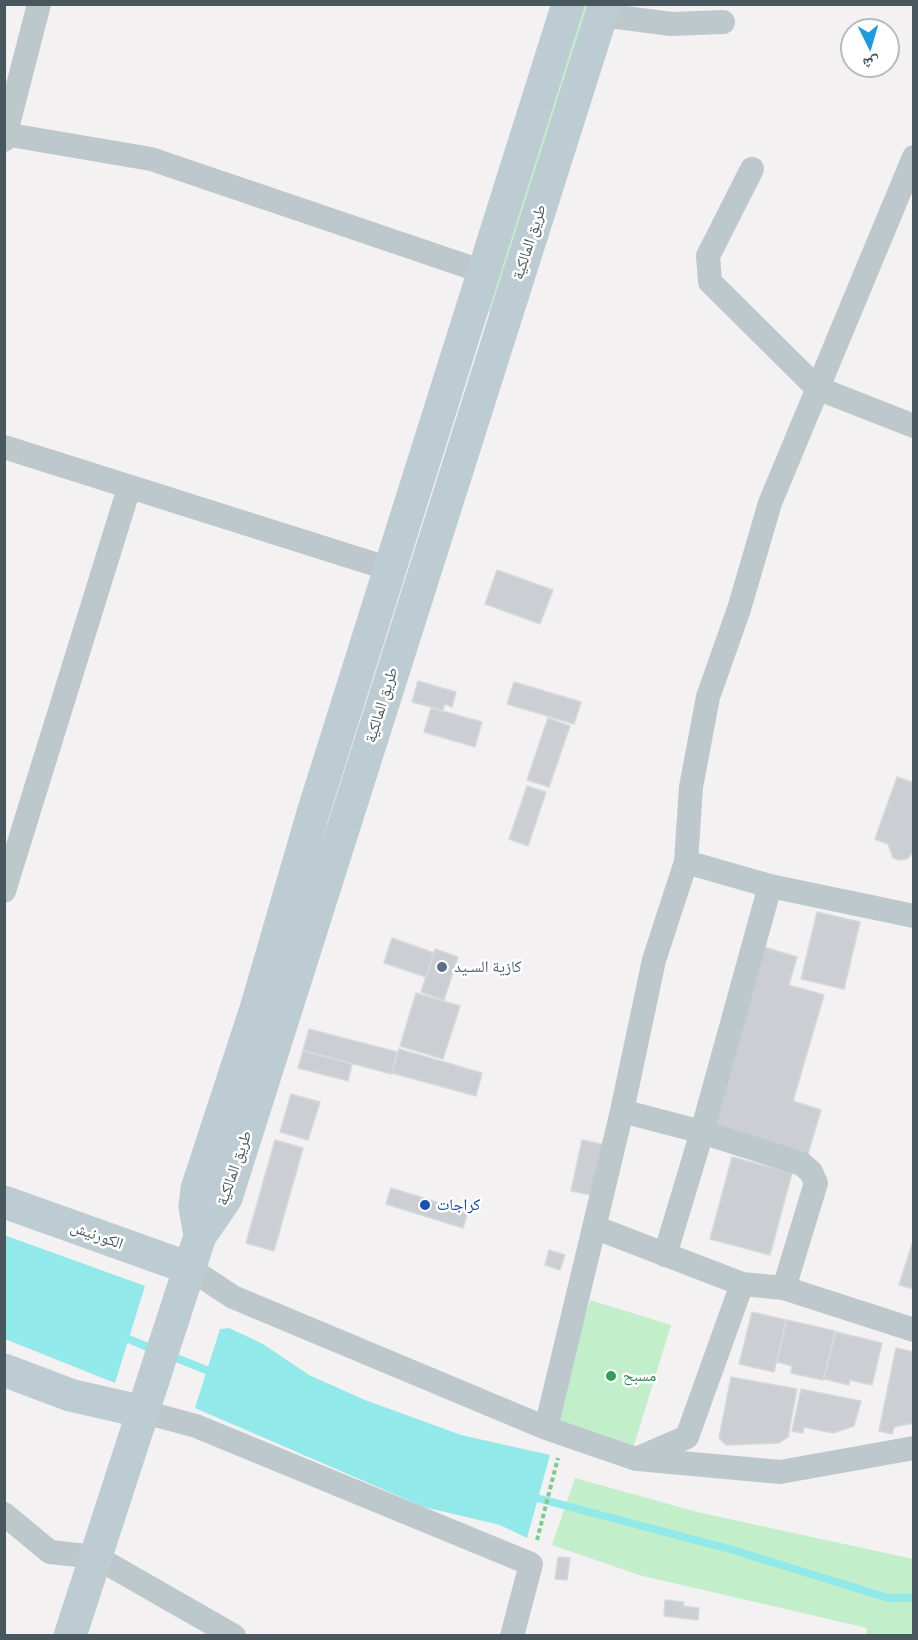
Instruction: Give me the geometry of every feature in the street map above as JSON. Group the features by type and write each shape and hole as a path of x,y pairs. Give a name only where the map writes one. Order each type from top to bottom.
{"main road":[{"name":"طريق المالكية","path":"70,1635 200,1236 226,1198 313,813 568,4"},
{"name":"طريق المالكية","path":"269,1014 344,823 603,10"},
{"path":"466,327 498,339"},
{"path":"390,568 421,579"},
{"path":"313,813 344,823"},
{"name":"الكورنيش","path":"4,1202 185,1283"},
{"path":"4,1370 70,1395 146,1403"}],"street":[{"path":"39,4 5,136 151,159 483,272"},
{"path":"603,10 671,24 723,22"},
{"path":"546,1428 622,1112 654,960 686,862 691,787 708,697 739,609 770,503 914,157"},
{"path":"752,170 708,256 710,282 817,388 914,426"},
{"path":"4,447 390,568"},
{"path":"4,891 129,488"},
{"path":"686,862 770,886 914,916"},
{"path":"665,1255 702,1132 770,886"},
{"path":"622,1112 702,1132 802,1164 811,1172 816,1183 784,1288"},
{"path":"594,1227 742,1284 784,1288 914,1330"},
{"path":"185,1283 233,1297 546,1428 636,1459 780,1472 914,1448"},
{"path":"636,1459 687,1437 742,1284"},
{"path":"146,1403 196,1426 531,1564 512,1635"},
{"path":"4,1514 50,1552 96,1557 234,1635"}],"path":[{"path":"537,1541 558,1458"}],"green space":[{"path":"582,5 591,5 494,313 485,310"},
{"name":"مسبح","path":"590,1300 671,1325 632,1452 550,1427"},
{"path":"575,1478 697,1512 913,1559 913,1635 866,1635 867,1628 639,1575 552,1545"}],"water":[{"path":"4,1235 145,1286 115,1383 5,1339"},
{"path":"229,1328 263,1344 309,1375 365,1400 461,1435 550,1455 527,1538 500,1525 424,1507 195,1408 220,1329"}],"building":[{"path":"497,570 553,590 540,624 485,604"},
{"path":"418,681 456,692 452,707 445,704 443,710 412,702"},
{"path":"514,682 581,702 574,724 507,704"},
{"path":"431,708 482,722 475,747 424,732"},
{"path":"548,718 570,726 549,787 527,780"},
{"path":"897,777 914,783 914,851 907,859 899,860 893,858 888,844 875,839"},
{"path":"527,786 546,792 528,846 509,839"},
{"path":"817,912 860,922 844,989 801,979"},
{"path":"392,938 434,953 426,977 384,963"},
{"path":"761,946 797,957 789,985 824,995 793,1101 821,1110 808,1154 708,1124"},
{"name":"كازية السـيد","path":"435,949 458,957 444,1000 421,992"},
{"path":"416,993 460,1006 443,1059 400,1046"},
{"path":"309,1029 397,1052 391,1074 303,1050"},
{"path":"399,1049 482,1073 476,1096 392,1073"},
{"path":"303,1051 352,1064 348,1081 298,1068"},
{"path":"291,1094 320,1102 308,1140 280,1132"},
{"path":"275,1140 303,1148 274,1251 246,1243"},
{"path":"582,1140 606,1145 595,1196 571,1191"},
{"path":"732,1157 792,1173 770,1255 710,1239"},
{"path":"391,1188 468,1212 463,1228 386,1204"},
{"path":"914,1238 914,1289 899,1285"},
{"path":"549,1250 565,1255 560,1270 545,1265"},
{"path":"752,1312 786,1320 774,1372 739,1364"},
{"path":"787,1320 835,1331 823,1380 791,1373 792,1366 777,1362"},
{"path":"836,1332 882,1343 872,1385 850,1380 849,1385 824,1379"},
{"path":"896,1348 914,1352 914,1423 894,1427 892,1434 879,1431"},
{"path":"731,1377 797,1389 788,1437 779,1443 726,1445 719,1438"},
{"path":"801,1389 861,1401 854,1426 833,1433 804,1427 803,1433 792,1431"},
{"path":"558,1557 570,1558 567,1580 555,1579"},
{"path":"665,1600 684,1602 683,1606 699,1608 698,1620 664,1616"}],"waterway":[{"path":"119,1335 157,1351"},
{"path":"169,1355 216,1374"},
{"path":"529,1496 733,1550 888,1598 914,1598"}],"place":[{"name":"كازية السـيد","path":"442,967"},
{"name":"كراجات","path":"425,1205"},
{"name":"مسبح","path":"611,1376"}]}
